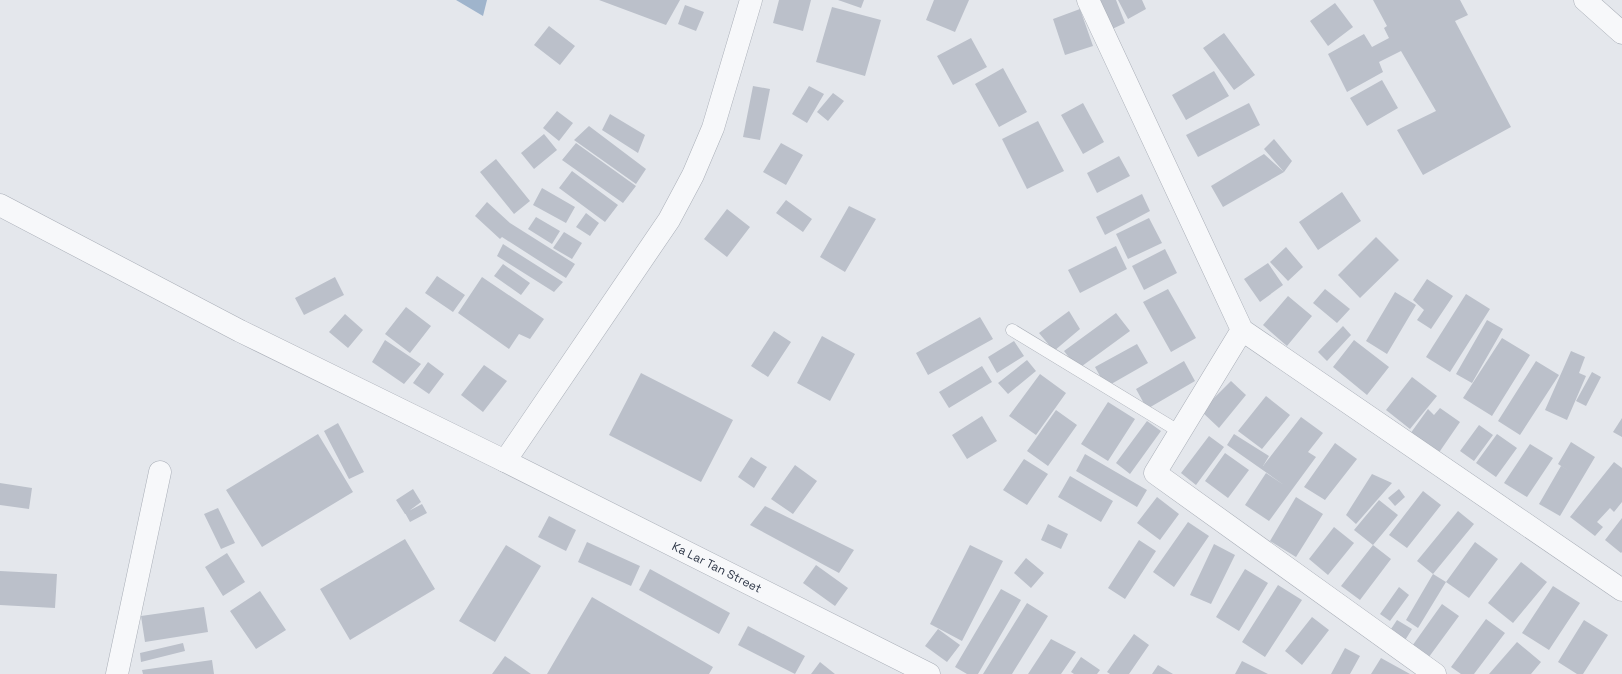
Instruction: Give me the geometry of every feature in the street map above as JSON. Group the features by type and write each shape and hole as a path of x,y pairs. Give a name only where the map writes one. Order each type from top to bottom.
{"street":[{"path":"505,461 669,220 693,175 713,128 751,0"},
{"path":"1088,0 1242,330 1622,590"},
{"path":"1585,0 1622,33"},
{"name":"Ka Lar Tan Street","path":"0,205 240,331 505,461 929,674"},
{"path":"1242,330 1155,473 1435,674"},
{"path":"117,674 160,472"}],"lane":[{"path":"1012,330 1180,432"}],"water":[{"path":"456,0 487,0 483,16"}],"building":[{"path":"599,0 680,0 666,25"},
{"path":"779,0 811,0 803,31 773,23"},
{"path":"838,0 864,0 861,8"},
{"path":"934,0 969,0 955,32 926,20"},
{"path":"1095,0 1116,0 1125,23 1108,31"},
{"path":"1118,0 1142,0 1146,9 1128,19"},
{"path":"1373,0 1460,0 1468,15 1455,21 1511,127 1423,175 1397,130 1436,111 1401,51 1379,62 1383,72 1347,92 1328,54 1364,34 1372,47 1389,38 1384,28 1387,26"},
{"path":"1335,3 1353,27 1328,46 1310,21"},
{"path":"685,5 704,12 696,31 678,24"},
{"path":"832,7 881,20 865,76 816,62"},
{"path":"1080,9 1093,46 1065,55 1053,19"},
{"path":"549,26 575,46 560,65 534,45"},
{"path":"1224,33 1255,75 1234,90 1203,48"},
{"path":"971,38 987,67 953,85 937,56"},
{"path":"1003,68 1027,112 999,127 975,84"},
{"path":"1214,71 1229,96 1186,120 1172,95"},
{"path":"1382,80 1398,108 1367,126 1350,98"},
{"path":"753,86 770,89 760,140 743,137"},
{"path":"809,86 824,94 807,123 792,114"},
{"path":"833,93 844,101 828,121 817,112"},
{"path":"1083,103 1104,142 1083,154 1061,115"},
{"path":"1249,103 1260,125 1198,157 1186,135"},
{"path":"557,111 573,123 559,141 543,128"},
{"path":"610,114 645,135 638,153 602,130"},
{"path":"1038,121 1064,171 1027,189 1002,139"},
{"path":"589,126 646,169 636,184 574,140"},
{"path":"544,134 557,150 534,169 521,153"},
{"path":"1274,139 1292,161 1284,172 1264,149"},
{"path":"576,143 636,186 623,203 562,160"},
{"path":"781,143 803,155 786,185 763,172"},
{"path":"1264,154 1284,172 1223,207 1211,186"},
{"path":"1119,156 1130,176 1097,193 1087,173"},
{"path":"496,159 530,201 514,214 480,172"},
{"path":"572,171 618,205 605,222 559,188"},
{"path":"542,188 575,207 566,223 533,205"},
{"path":"1342,192 1361,221 1318,250 1299,222"},
{"path":"1142,194 1150,211 1105,235 1096,217"},
{"path":"786,200 812,219 803,232 776,213"},
{"path":"487,202 510,223 575,264 566,278 502,237 500,239 475,216"},
{"path":"849,206 876,219 845,272 820,257"},
{"path":"727,209 750,227 727,257 704,239"},
{"path":"586,213 599,223 590,236 576,227"},
{"path":"536,217 560,231 552,244 528,229"},
{"path":"1149,218 1162,243 1128,259 1116,234"},
{"path":"564,232 582,243 572,259 553,248"},
{"path":"1376,237 1399,260 1360,298 1338,275"},
{"path":"503,244 563,282 554,292 497,256"},
{"path":"1116,246 1127,269 1080,293 1068,270"},
{"path":"1286,247 1303,267 1288,281 1270,262"},
{"path":"1165,249 1177,273 1144,290 1132,266"},
{"path":"1268,263 1283,285 1260,302 1244,279"},
{"path":"503,264 530,283 521,295 494,276"},
{"path":"437,276 465,295 453,312 425,293"},
{"path":"335,277 344,295 304,315 295,298"},
{"path":"482,277 544,319 530,339 519,334 509,349 458,313"},
{"path":"1427,279 1453,296 1431,329 1417,320 1424,310 1413,300"},
{"path":"1168,289 1196,338 1171,352 1143,302"},
{"path":"1325,289 1350,309 1337,323 1313,303"},
{"path":"1395,292 1416,305 1387,354 1366,341"},
{"path":"1466,294 1490,309 1450,372 1426,357"},
{"path":"1288,296 1312,316 1287,346 1263,325"},
{"path":"406,307 431,326 410,353 385,334"},
{"path":"1069,311 1080,329 1054,351 1039,333"},
{"path":"1116,313 1130,331 1078,369 1064,351"},
{"path":"345,314 363,330 348,348 329,332"},
{"path":"980,317 993,339 928,375 916,353"},
{"path":"1487,320 1503,329 1472,383 1456,374"},
{"path":"1343,326 1351,335 1327,361 1318,352"},
{"path":"774,331 791,342 768,377 751,366"},
{"path":"822,336 855,354 830,401 797,383"},
{"path":"1502,338 1530,355 1492,416 1463,398"},
{"path":"385,340 421,364 404,384 372,362"},
{"path":"1354,340 1389,367 1367,395 1333,367"},
{"path":"1014,341 1024,356 997,373 988,357"},
{"path":"1137,344 1148,363 1106,387 1095,367"},
{"path":"1571,351 1585,357 1579,373 1586,376 1567,420 1545,410"},
{"path":"1027,360 1036,371 1008,394 998,383"},
{"path":"1184,361 1195,381 1147,409 1136,389"},
{"path":"1536,361 1559,375 1520,435 1498,421"},
{"path":"428,362 444,374 429,394 413,383"},
{"path":"484,365 507,381 483,412 461,395"},
{"path":"982,366 992,382 949,408 939,392"},
{"path":"1592,372 1601,377 1586,406 1576,401"},
{"path":"641,373 733,420 701,482 609,435"},
{"path":"1040,374 1066,393 1036,435 1009,416"},
{"path":"1412,377 1437,396 1410,429 1386,410"},
{"path":"1231,381 1246,395 1219,428 1201,411"},
{"path":"1266,396 1290,415 1262,449 1238,431"},
{"path":"1108,402 1135,419 1108,461 1081,444"},
{"path":"1440,408 1460,422 1438,454 1410,434 1428,409 1434,415"},
{"path":"1056,410 1077,425 1048,466 1027,451"},
{"path":"982,416 997,441 967,459 952,435"},
{"path":"1301,417 1323,433 1308,452 1316,457 1269,521 1245,505 1266,473 1284,485 1227,445 1234,434 1269,456 1263,466"},
{"path":"1622,418 1622,437 1613,432"},
{"path":"1147,421 1161,431 1130,474 1116,463"},
{"path":"338,423 364,472 349,479 324,431"},
{"path":"1479,425 1493,435 1474,461 1460,451"},
{"path":"318,434 353,492 262,547 226,490"},
{"path":"1497,434 1517,448 1496,477 1476,463"},
{"path":"1209,436 1224,447 1196,485 1181,473"},
{"path":"1571,442 1595,457 1560,516 1539,504 1561,466 1569,471 1558,464"},
{"path":"1335,443 1357,459 1325,500 1304,487"},
{"path":"1530,444 1553,458 1527,497 1504,483"},
{"path":"1225,453 1249,470 1228,498 1205,481"},
{"path":"1085,454 1147,490 1137,507 1076,471"},
{"path":"751,457 767,467 754,488 738,477"},
{"path":"1024,459 1048,474 1027,505 1003,490"},
{"path":"1614,462 1622,468 1622,502 1614,512 1610,508 1597,522 1603,527 1595,536 1570,517"},
{"path":"795,465 817,481 793,514 771,499"},
{"path":"1372,474 1392,483 1356,524 1346,515"},
{"path":"1070,476 1113,501 1101,522 1058,497"},
{"path":"0,483 32,488 29,509 0,505"},
{"path":"413,489 421,502 405,514 396,500"},
{"path":"1399,489 1405,497 1395,506 1388,498"},
{"path":"1423,491 1441,505 1407,548 1389,535"},
{"path":"1157,497 1179,514 1160,540 1137,523"},
{"path":"1296,497 1323,514 1296,557 1270,541"},
{"path":"1379,500 1398,515 1373,545 1354,530"},
{"path":"422,504 427,513 410,522 405,513"},
{"path":"765,506 854,550 839,573 750,525"},
{"path":"218,508 235,543 221,549 204,514"},
{"path":"1458,511 1474,524 1433,574 1417,561"},
{"path":"549,516 576,530 566,551 538,537"},
{"path":"1622,518 1622,552 1621,553 1605,540"},
{"path":"1188,522 1209,536 1174,587 1153,572"},
{"path":"1048,524 1068,534 1061,549 1041,540"},
{"path":"1334,527 1354,543 1328,575 1309,559"},
{"path":"405,539 435,589 350,640 320,589"},
{"path":"1139,540 1156,551 1125,599 1108,588"},
{"path":"587,542 640,566 631,586 578,562"},
{"path":"1475,542 1498,559 1469,598 1446,582"},
{"path":"1214,544 1235,555 1211,604 1190,595"},
{"path":"506,545 541,566 495,642 459,621"},
{"path":"970,545 1003,561 962,641 930,624"},
{"path":"1373,545 1391,559 1360,600 1341,586"},
{"path":"227,553 245,582 223,596 205,567"},
{"path":"1026,558 1044,573 1031,588 1014,573"},
{"path":"1521,562 1547,582 1513,623 1488,603"},
{"path":"816,565 848,588 835,606 803,583"},
{"path":"650,569 730,613 719,634 639,590"},
{"path":"1245,569 1268,583 1239,631 1216,617"},
{"path":"0,571 57,574 55,608 0,605"},
{"path":"1433,574 1446,582 1418,628 1406,620"},
{"path":"1278,585 1302,600 1265,657 1242,642"},
{"path":"1553,586 1580,603 1549,650 1522,633"},
{"path":"1399,587 1409,595 1390,621 1380,614"},
{"path":"1001,589 1021,600 978,674 967,674 955,667"},
{"path":"260,591 286,630 256,649 230,611"},
{"path":"592,597 713,667 709,674 547,674"},
{"path":"1027,603 1048,616 1012,674 983,674"},
{"path":"1442,604 1459,616 1426,661 1410,649"},
{"path":"204,607 208,632 145,642 141,616"},
{"path":"1312,617 1329,630 1302,665 1285,651"},
{"path":"1486,619 1505,633 1474,674 1461,674 1451,667"},
{"path":"1397,620 1412,629 1404,642 1389,632"},
{"path":"1584,620 1608,635 1583,674 1577,674 1558,662"},
{"path":"748,626 805,656 795,674 738,645"},
{"path":"938,629 960,645 947,662 925,646"},
{"path":"1134,634 1149,645 1129,674 1110,674 1107,672"},
{"path":"1051,639 1076,652 1061,674 1028,674"},
{"path":"1517,642 1541,662 1531,674 1489,674"},
{"path":"183,643 185,651 141,662 140,653"},
{"path":"1345,648 1360,656 1350,674 1331,674"},
{"path":"505,656 531,674 492,674"},
{"path":"1081,657 1100,670 1097,674 1074,674 1071,672"},
{"path":"1381,658 1410,674 1371,674"},
{"path":"212,660 214,674 143,674 142,670"},
{"path":"1242,661 1268,674 1235,674"},
{"path":"820,662 835,674 811,674"},
{"path":"1158,665 1173,674 1152,674"}]}
